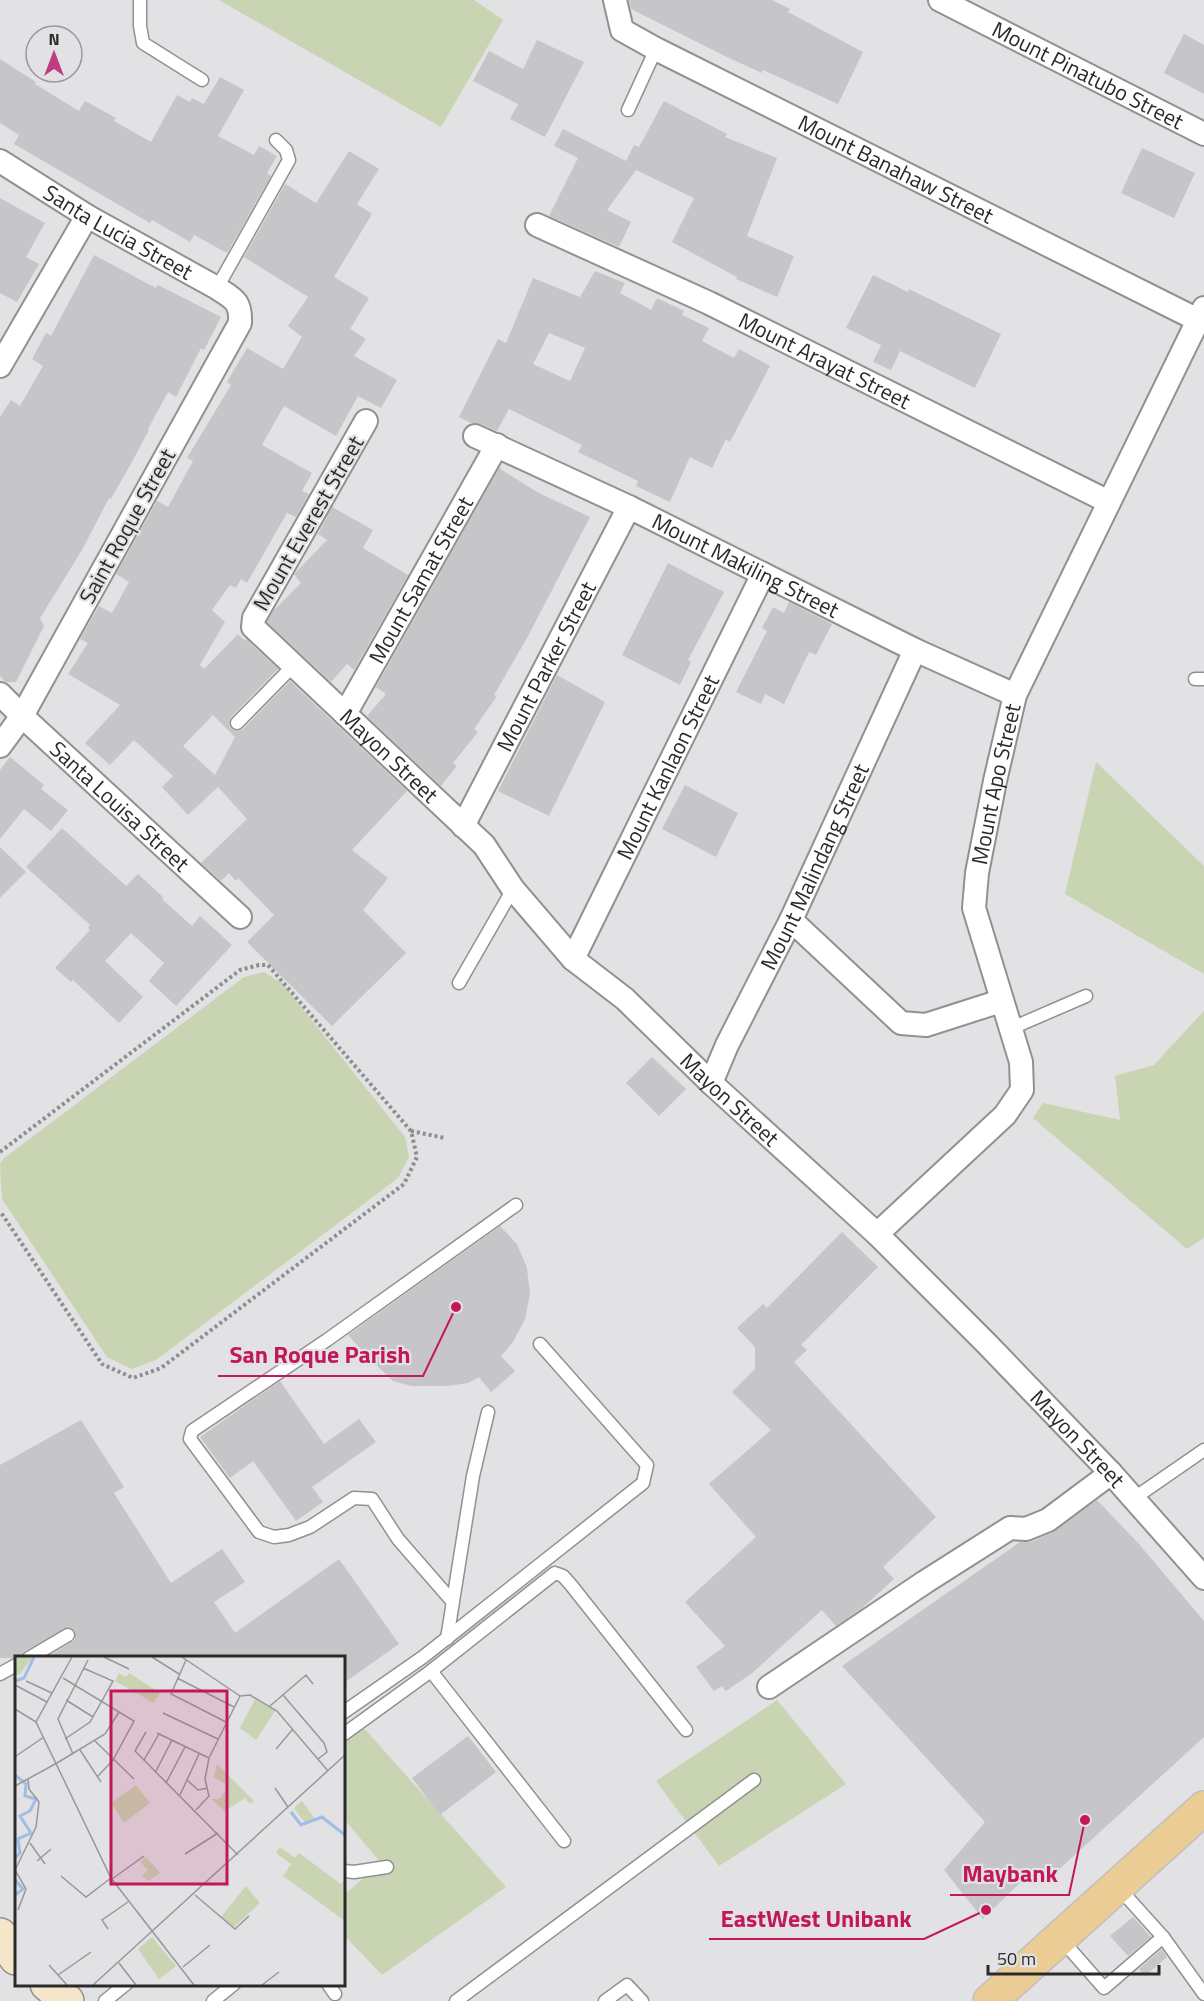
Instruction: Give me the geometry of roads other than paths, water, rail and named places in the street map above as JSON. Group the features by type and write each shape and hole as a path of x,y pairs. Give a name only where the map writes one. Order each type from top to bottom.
{"main road":[{"path":"990,2001 1204,1808"},
{"path":"33,1986 39,2001"},
{"path":"40,1986 51,2001"},
{"path":"49,1986 67,2001"}],"street":[{"name":"Mount Banahaw Street","path":"615,0 622,30 656,50 1201,314"},
{"name":"Mount Pinatubo Street","path":"940,0 1204,134"},
{"name":"Santa Lucia Street","path":"0,161 87,216 217,288 237,302"},
{"path":"0,366 87,216"},
{"name":"Mount Arayat Street","path":"537,225 709,303 1109,502"},
{"name":"Saint Roque Street","path":"0,746 22,716 240,323 241,312 237,302"},
{"name":"Mount Apo Street","path":"877,1234 1005,1115 1022,1090 1021,1062 974,908 976,873 994,781 1015,695 1201,314"},
{"name":"Mount Everest Street","path":"253,627 254,618 366,421"},
{"name":"Mount Makiling Street","path":"475,436 629,507 915,650 1015,695"},
{"name":"Mount Samat Street","path":"345,714 497,446"},
{"name":"Mount Parker Street","path":"463,826 629,507"},
{"name":"Mount Kanlaon Street","path":"573,959 763,574"},
{"name":"Mayon Street","path":"253,627 484,845 513,888 573,959 625,999 711,1083 877,1234 1111,1473 1204,1578"},
{"name":"Mount Malindang Street","path":"711,1083 727,1045 791,920 915,650"},
{"name":"Santa Louisa Street","path":"0,694 240,917"},
{"path":"791,920 901,1023 926,1024 1001,1001"},
{"path":"769,1687 1010,1528 1026,1529 1048,1520 1111,1473"}],"lane":[{"path":"140,0 140,26 143,43 202,80"},
{"path":"628,110 656,50"},
{"path":"217,288 289,160 286,150 276,140"},
{"path":"237,723 294,665"},
{"path":"459,983 513,888"},
{"path":"1012,1028 1086,996"},
{"path":"452,1601 398,1539 372,1499 354,1498 310,1527 289,1535 274,1537 259,1532 190,1439 192,1431 327,1340 516,1205"},
{"path":"345,1711 447,1639 643,1483 647,1465 540,1344"},
{"path":"447,1639 473,1476 488,1412"},
{"path":"1133,1499 1204,1450"},
{"path":"345,1733 431,1671 555,1573 563,1576 571,1585 686,1730"},
{"path":"32,1656 68,1635"},
{"path":"0,1674 15,1666"},
{"path":"431,1671 564,1841"},
{"path":"456,2001 754,1779"},
{"path":"345,1871 387,1868"},
{"path":"1117,1886 1163,1937 1204,1994 1196,2001"},
{"path":"1060,1938 1104,1988 1163,1937"},
{"path":"605,2001 627,1985 642,2001"},
{"path":"105,2001 124,1986"},
{"path":"213,2001 232,1986"}],"place":[{"name":"San Roque Parish","path":"456,1307"},
{"name":"Maybank","path":"1085,1820"},
{"name":"EastWest Unibank","path":"986,1910"}]}
